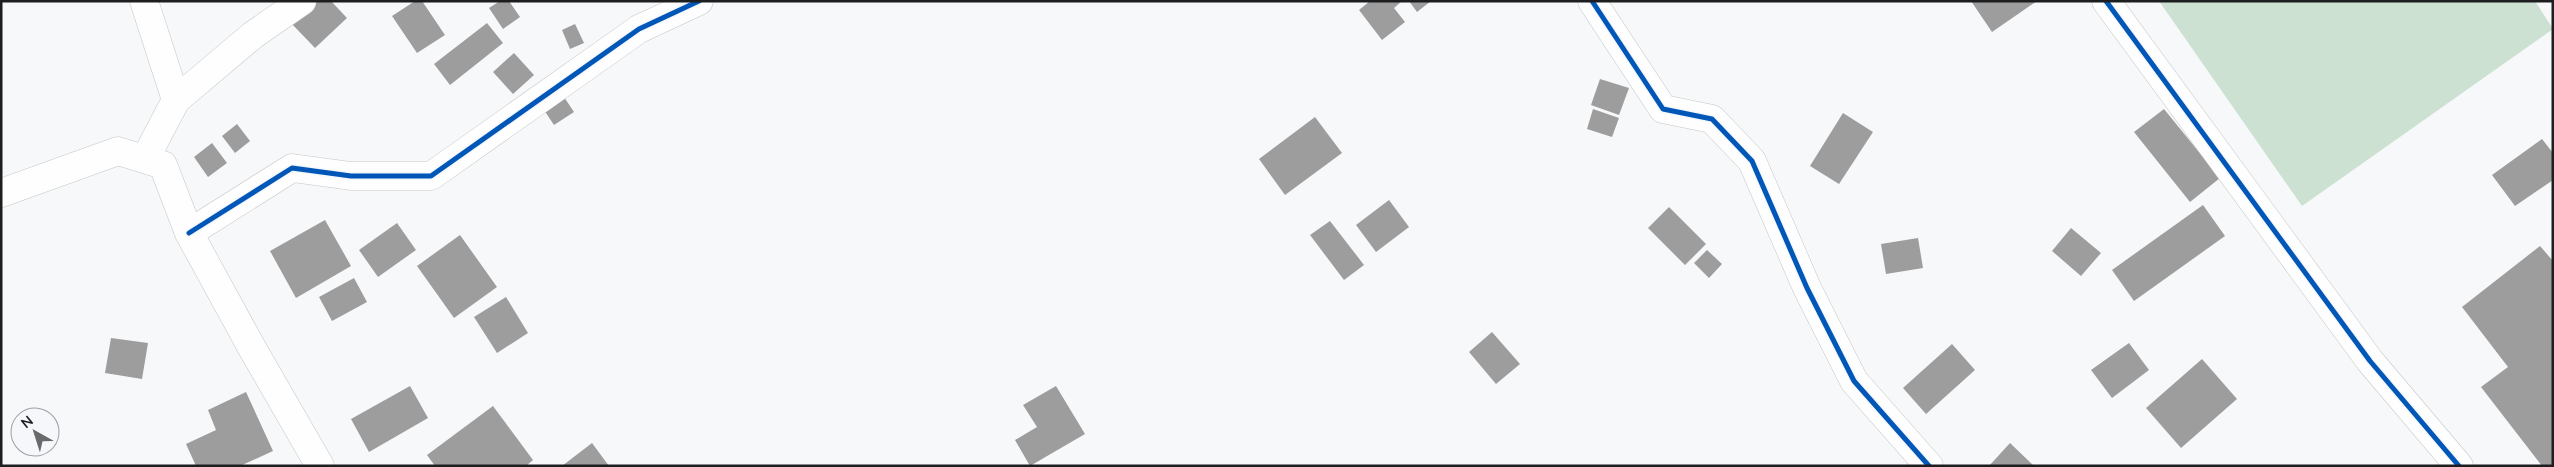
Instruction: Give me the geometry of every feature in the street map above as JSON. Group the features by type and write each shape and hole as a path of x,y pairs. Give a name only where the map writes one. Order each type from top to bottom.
{"street":[{"path":"144,1 176,100"},
{"path":"145,159 176,100 253,35 302,1"},
{"path":"190,233 292,168 351,176 432,176 639,29 699,1"},
{"path":"1592,1 1662,109 1712,120 1752,160 1807,288 1854,381 1929,466"},
{"path":"2106,1 2370,361 2459,466"},
{"path":"1,193 118,151 163,164 190,233 252,348 320,466"}],"green space":[{"path":"2159,1 2535,1 2553,29 2302,206"}],"building":[{"path":"314,1 331,1 347,18 315,48 291,23"},
{"path":"415,1 422,1 445,35 417,53 392,16"},
{"path":"500,1 509,1 520,17 503,29 489,8"},
{"path":"1370,1 1402,1 1394,8 1405,22 1382,40 1359,10"},
{"path":"1409,1 1431,1 1417,12"},
{"path":"1971,1 2037,1 1992,32"},
{"path":"487,23 503,43 450,85 434,64"},
{"path":"575,24 584,43 570,49 562,30"},
{"path":"514,53 534,75 513,94 493,72"},
{"path":"1600,79 1629,88 1619,115 1591,105"},
{"path":"564,97 574,112 554,125 544,110"},
{"path":"1593,109 1619,118 1612,137 1587,129"},
{"path":"2164,109 2220,178 2190,202 2134,132"},
{"path":"1843,113 1873,132 1839,184 1810,166"},
{"path":"1315,117 1342,153 1285,195 1259,159"},
{"path":"237,124 250,141 235,153 222,136"},
{"path":"2542,139 2553,153 2553,180 2515,206 2492,175"},
{"path":"212,143 227,163 208,177 194,157"},
{"path":"1389,200 1409,227 1376,252 1356,225"},
{"path":"2203,205 2225,236 2134,301 2112,270"},
{"path":"1669,207 1706,244 1685,265 1648,228"},
{"path":"325,220 351,266 296,298 270,251"},
{"path":"1330,221 1364,265 1344,280 1310,235"},
{"path":"397,223 416,250 378,277 359,250"},
{"path":"2071,228 2101,253 2081,276 2052,251"},
{"path":"460,235 497,287 454,318 417,266"},
{"path":"1918,238 1923,268 1886,274 1881,244"},
{"path":"2540,246 2553,261 2553,466 2542,466 2481,387 2508,367 2462,307"},
{"path":"1707,250 1722,264 1709,278 1694,263"},
{"path":"354,278 367,302 332,321 319,297"},
{"path":"506,297 528,333 497,353 474,317"},
{"path":"1492,332 1520,364 1496,384 1469,352"},
{"path":"111,338 148,343 142,379 105,373"},
{"path":"2129,343 2149,370 2112,398 2091,370"},
{"path":"1952,344 1975,370 1926,414 1903,388"},
{"path":"2202,359 2237,399 2181,448 2146,408"},
{"path":"410,386 428,418 369,452 351,419"},
{"path":"1056,386 1085,434 1030,466 1015,440 1037,427 1023,405"},
{"path":"246,392 273,451 240,466 196,466 186,444 216,430 208,410"},
{"path":"493,406 533,460 526,466 435,466 427,455"},
{"path":"592,443 609,466 562,466"},
{"path":"2010,443 2034,466 1989,466"}],"cycle path":[{"path":"189,233 292,168 351,176 431,176 639,29 699,1"},
{"path":"1592,1 1663,109 1712,119 1752,161 1807,288 1854,381 1929,466"},
{"path":"2106,1 2370,361 2459,466"}]}
